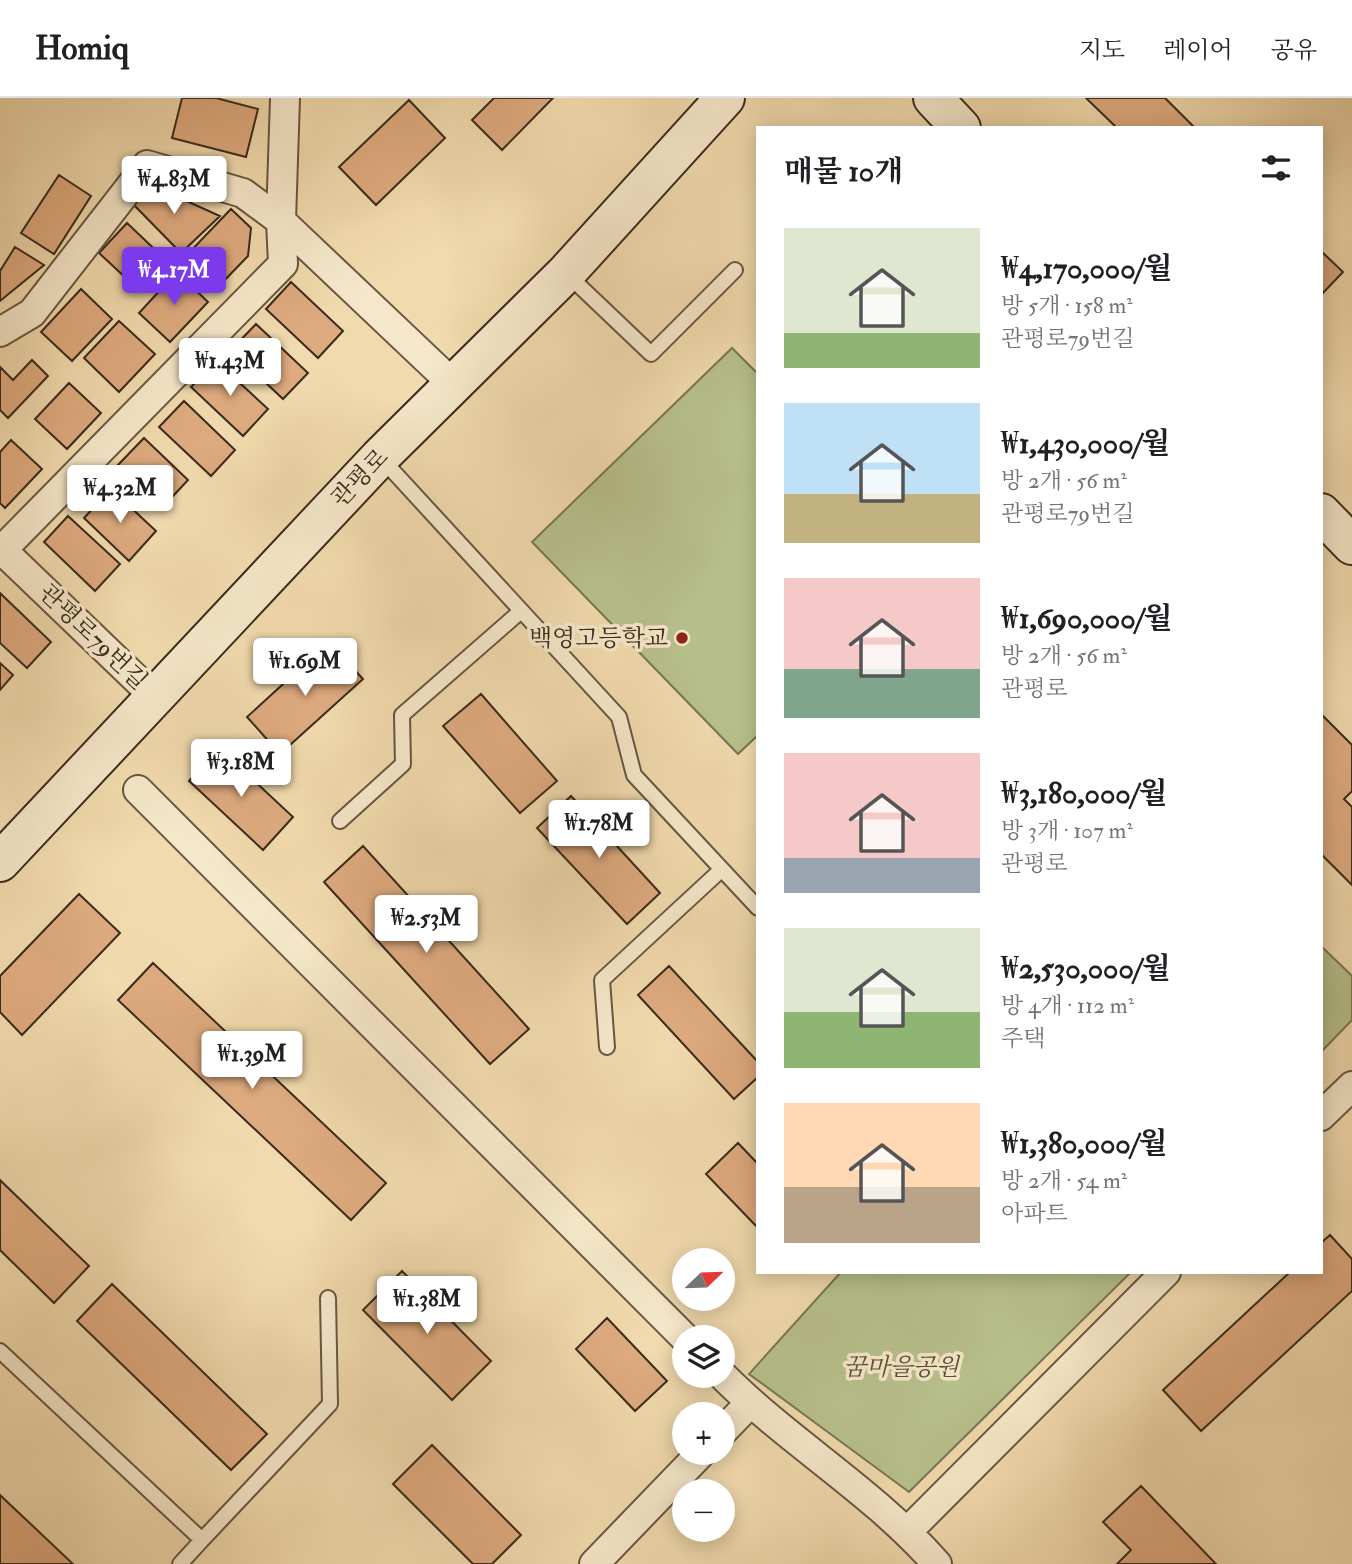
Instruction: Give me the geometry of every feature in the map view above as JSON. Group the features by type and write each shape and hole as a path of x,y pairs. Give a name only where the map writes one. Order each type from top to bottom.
{"street":[{"name":"관평로79번길","path":"153,695 1,550 283,264 281,221 285,98"},
{"name":"관평로","path":"0,862 153,695 380,457 566,274 725,98"},
{"path":"933,98 959,126"},
{"path":"0,332 32,313 147,165 243,193 281,221 453,384"},
{"path":"1323,515 1352,545"},
{"path":"138,790 672,1325"},
{"path":"1323,1114 1352,1086"},
{"path":"908,1531 1164,1274"},
{"path":"735,1388 908,1531 937,1564"},
{"path":"735,1419 750,1403"},
{"path":"594,1564 689,1465"}],"lane":[{"path":"566,274 651,354 735,270"},
{"path":"380,457 619,717 634,775 756,906"},
{"path":"340,821 402,764 402,715 522,611"},
{"path":"607,1047 602,980 721,870"},
{"path":"180,1564 330,1404 328,1298"},
{"path":"0,1351 202,1540"}],"green space":[{"path":"732,348 756,372 756,737 738,754 532,542"},
{"path":"1323,948 1352,976 1352,1020 1323,1050"},
{"name":"꿈마을공원","path":"839,1274 1129,1274 909,1492 749,1374"}],"building":[{"path":"182,98 216,98 258,109 246,157 172,138"},
{"path":"494,98 553,98 502,150 472,120"},
{"path":"1086,98 1165,98 1193,126 1115,126"},
{"path":"409,100 445,138 376,205 339,167"},
{"path":"59,175 91,196 54,254 21,233"},
{"path":"151,185 220,216 181,253 130,201"},
{"path":"231,209 251,228 248,256 216,289 184,258"},
{"path":"127,223 169,263 141,292 99,253"},
{"path":"15,247 44,265 0,301 0,271"},
{"path":"1323,253 1343,272 1323,293"},
{"path":"177,272 208,302 170,342 139,313"},
{"path":"291,282 343,331 318,358 266,309"},
{"path":"81,289 112,319 72,361 41,332"},
{"path":"119,321 155,354 119,392 84,358"},
{"path":"256,324 308,373 283,399 231,350"},
{"path":"32,360 48,376 8,418 0,410 0,367 13,380"},
{"path":"216,361 268,409 243,436 191,387"},
{"path":"69,383 101,413 67,449 35,419"},
{"path":"184,401 235,450 211,476 159,427"},
{"path":"144,438 188,480 161,509 116,467"},
{"path":"11,440 42,469 5,508 0,503 0,452"},
{"path":"111,489 156,531 129,561 84,518"},
{"path":"68,516 120,564 95,591 44,542"},
{"path":"0,593 51,642 27,668 0,643"},
{"path":"329,642 363,679 280,754 247,717"},
{"path":"0,663 13,675 0,690"},
{"path":"481,694 557,781 520,813 443,726"},
{"path":"1323,716 1352,745 1352,791 1344,799 1352,807 1352,885 1323,856"},
{"path":"219,748 293,817 263,850 189,781"},
{"path":"571,796 660,893 627,924 537,828"},
{"path":"363,846 529,1029 490,1064 324,882"},
{"path":"79,894 120,933 22,1035 0,1012 0,976"},
{"path":"153,963 386,1183 351,1220 118,1000"},
{"path":"669,966 756,1060 756,1079 734,1099 638,995"},
{"path":"738,1143 756,1162 756,1226 706,1174"},
{"path":"0,1180 89,1266 54,1303 0,1250"},
{"path":"1330,1235 1352,1259 1352,1291 1201,1431 1163,1390 1288,1274 1323,1274 1323,1241"},
{"path":"402,1271 491,1361 452,1400 363,1310"},
{"path":"112,1284 267,1434 231,1470 77,1321"},
{"path":"607,1318 667,1381 635,1411 576,1349"},
{"path":"432,1445 521,1535 492,1564 473,1564 393,1484"},
{"path":"1141,1486 1216,1564 1117,1564 1131,1550 1103,1522"},
{"path":"0,1495 73,1564 0,1564"}],"place":[{"name":"백영고등학교","path":"682,638"}]}
